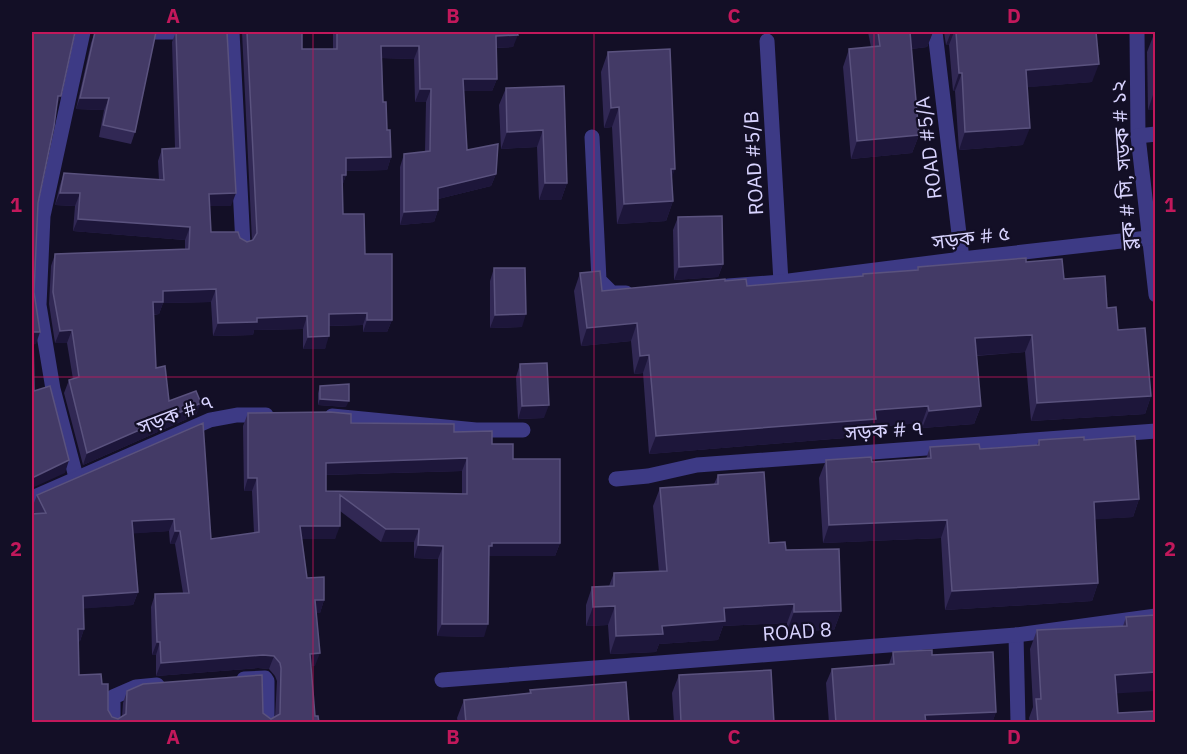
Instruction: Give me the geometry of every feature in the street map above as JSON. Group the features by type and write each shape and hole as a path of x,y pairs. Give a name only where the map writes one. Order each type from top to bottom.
{"street":[{"path":"76,477 53,389 39,305 43,216 87,32"},
{"path":"118,33 201,32"},
{"path":"232,32 243,245"},
{"name":"ROAD #5/A","path":"935,32 962,259"},
{"name":"ব্লক # সি, সড়ক # ১২","path":"1137,32 1138,136 1155,295"},
{"name":"ROAD #5/B","path":"767,41 781,282"},
{"path":"1138,136 1155,134"},
{"path":"592,137 599,280 612,292 646,292"},
{"name":"সড়ক # ৫","path":"713,287 781,282 1148,238"},
{"name":"সড়ক # ৭","path":"32,498 210,420 237,415 282,415"},
{"path":"315,415 476,430 523,430"},
{"name":"সড়ক # ৭","path":"616,479 648,476 697,465 1155,431"},
{"name":"ROAD 8","path":"442,680 1016,635 1155,616"},
{"path":"1016,635 1018,723"},
{"path":"225,680 265,678 267,681 267,723"},
{"path":"113,723 113,697 136,687 169,684"}],"building":[{"path":"32,32 75,32 61,96 58,96 38,203 34,292 40,332 33,332 34,391 50,386 69,460 32,478"},
{"path":"95,32 156,32 135,132 103,125 109,98 80,98"},
{"path":"176,32 227,32 236,193 209,194 211,232 238,232 240,238 247,242 253,240 257,233 247,32 302,32 302,49 337,49 337,32 517,32 518,35 496,36 497,79 463,79 467,150 498,144 496,174 438,188 438,210 404,212 404,154 430,151 431,89 420,89 419,46 381,46 383,102 386,102 391,157 346,158 346,175 342,175 343,214 364,214 365,254 392,254 392,320 367,320 367,313 329,314 329,336 308,337 307,316 257,318 257,322 218,323 216,289 163,291 163,302 153,302 156,368 165,366 169,401 196,391 201,403 87,453 69,380 79,377 72,330 60,331 53,292 55,254 189,249 190,227 78,219 80,193 60,193 64,173 164,180 162,149 180,148"},
{"path":"878,32 910,32 919,135 857,141 849,49 880,46"},
{"path":"956,32 1096,32 1099,64 1026,70 1030,128 965,132 962,73 959,73"},
{"path":"1155,34 1155,92 1154,92"},
{"path":"670,49 675,169 671,169 673,201 624,204 619,107 611,108 608,52"},
{"path":"564,86 567,183 545,183 543,130 507,132 506,88"},
{"path":"722,216 723,264 679,267 678,217"},
{"path":"1026,258 1026,262 1062,259 1064,279 1105,276 1107,308 1116,307 1118,330 1145,328 1151,396 1037,403 1032,335 975,338 981,406 929,411 928,406 875,410 876,419 656,436 649,355 640,356 637,323 587,328 580,273 600,271 602,291 725,279 725,281 746,279 747,286 918,270 918,267"},
{"path":"494,268 525,268 526,314 495,315"},
{"path":"547,363 549,405 522,406 520,364"},
{"path":"349,384 349,401 320,399 320,386"},
{"path":"330,412 351,414 351,423 454,424 454,432 492,431 492,444 513,444 513,459 560,459 560,543 492,543 492,546 489,546 488,624 442,624 443,546 418,545 419,529 386,529 340,495 340,526 300,526 307,578 324,577 324,600 315,600 320,653 310,654 315,716 318,716 319,723 32,723 32,514 46,513 37,495 203,423 211,539 259,532 257,478 248,478 248,413","holes":["467,458 467,494 326,491 326,463","174,519 175,531 180,531 189,593 155,594 157,642 160,642 161,663 274,656 281,668 280,714 271,719 263,713 262,675 143,684 127,691 126,714 118,719 112,717 108,710 108,684 102,684 101,674 79,675 78,629 84,629 83,596 138,592 132,521"]},
{"path":"1135,436 1139,499 1094,502 1098,583 952,591 947,520 829,525 826,460 871,457 872,462 931,458 930,447 979,444 980,449 1039,445 1039,440 1084,437 1084,440"},
{"path":"764,472 769,543 785,542 786,550 839,549 841,611 794,612 794,604 724,608 725,621 662,626 663,634 616,636 615,606 593,607 592,587 614,586 614,573 667,571 660,488 718,484 718,475"},
{"path":"1155,615 1155,672 1115,675 1118,713 1155,711 1155,723 1038,723 1036,699 1041,699 1037,630 1127,626 1126,617"},
{"path":"932,650 932,655 993,652 996,712 925,715 926,723 836,723 832,669 894,664 893,652"},
{"path":"771,670 774,723 681,723 679,675"},
{"path":"626,682 629,723 466,723 464,700 531,693 530,690"}]}
